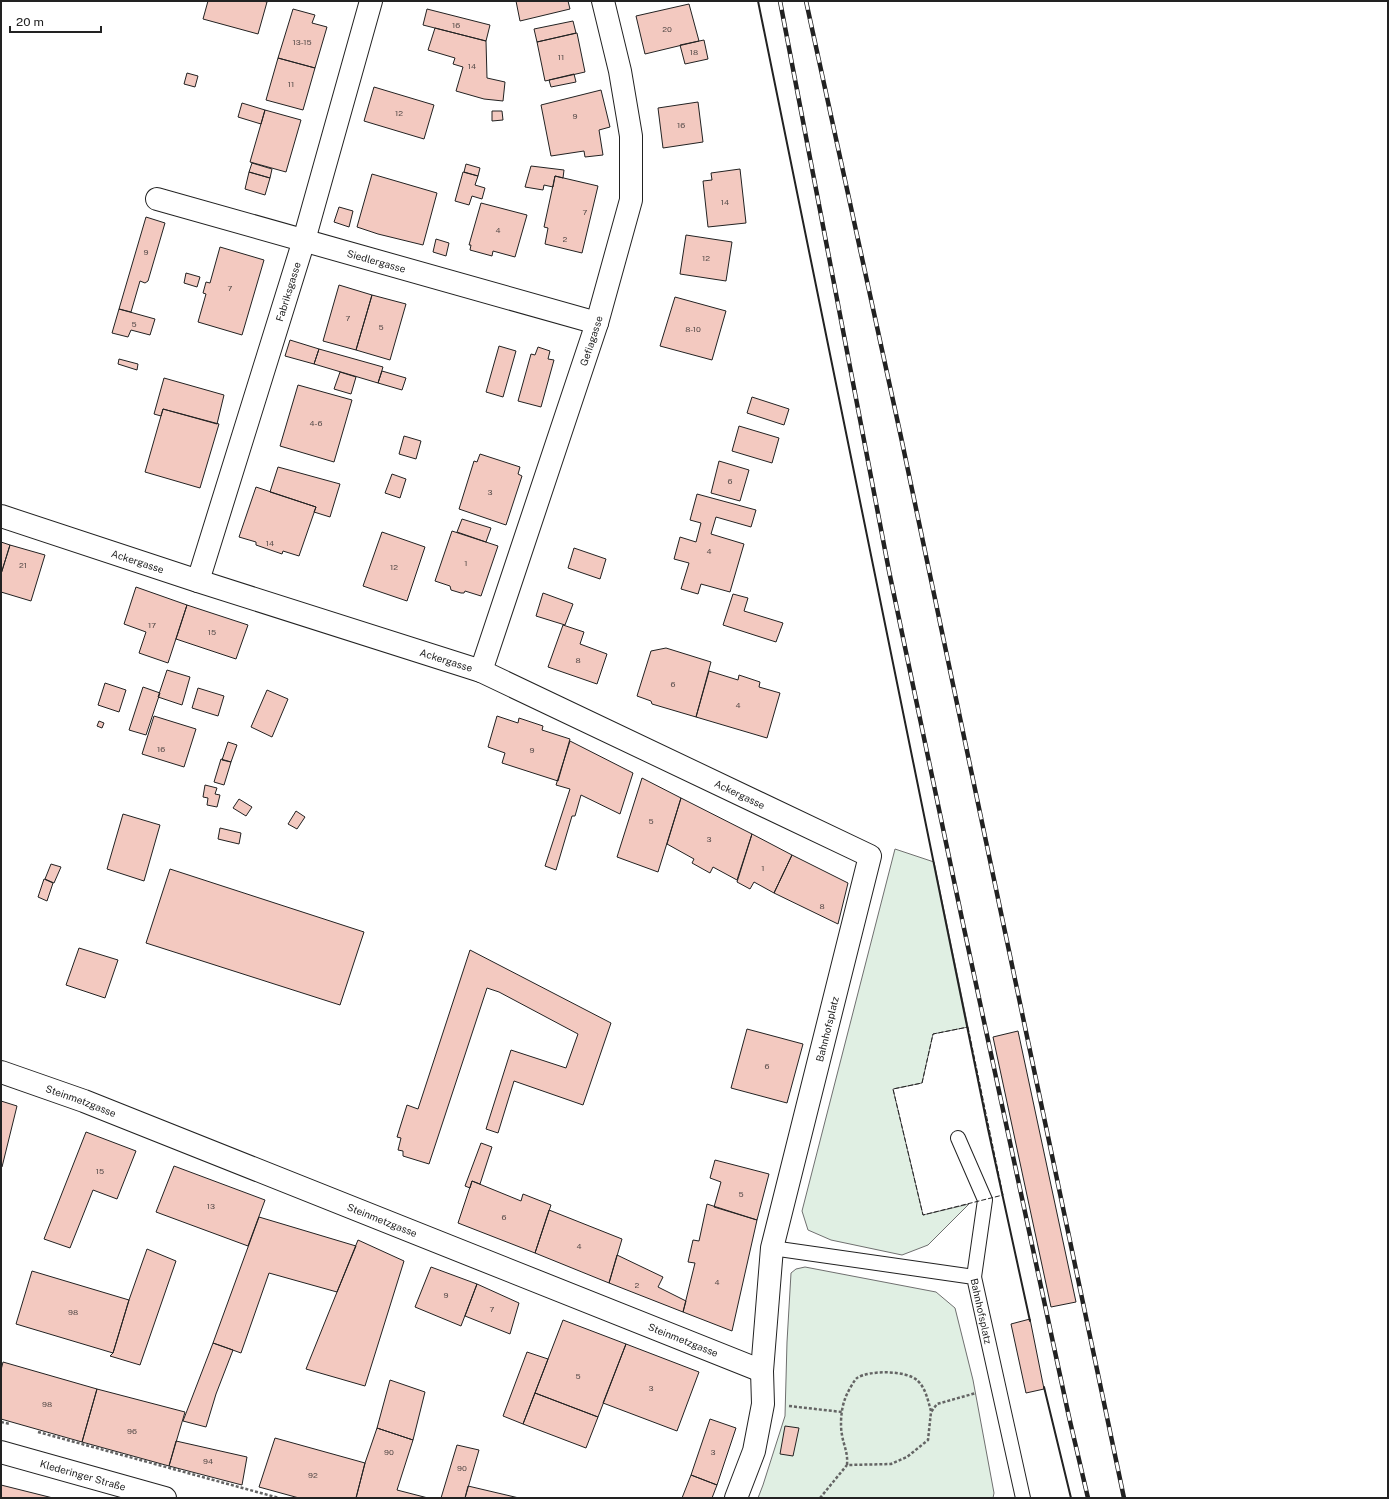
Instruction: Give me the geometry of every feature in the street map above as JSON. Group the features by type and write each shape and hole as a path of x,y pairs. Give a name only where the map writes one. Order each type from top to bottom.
{"street":[{"name":"Fabriksgasse","path":"198,581 304,240 371,1"},
{"name":"Gefiagasse","path":"481,671 597,323 631,200 631,136 620,71 603,1"},
{"name":"Siedlergasse","path":"157,199 597,323"},
{"name":"Ackergasse","path":"1,516 198,581 481,671 870,856"},
{"name":"Bahnhofsplatz","path":"736,1498 754,1451 763,1404 762,1371 772,1248 870,856"},
{"name":"Steinmetzgasse","path":"1,1072 84,1101 762,1371"},
{"name":"Klederinger Straße","path":"1,1452 165,1498"}],"lane":[{"path":"958,1138 985,1200 974,1277"},
{"name":"Bahnhofsplatz","path":"772,1248 974,1277 1023,1498"}],"path":[{"path":"820,1498 847,1465 848,1454 841,1433 842,1412 844,1400 856,1379 865,1376 894,1372 912,1376 919,1382 927,1396 931,1412 928,1440 907,1457 891,1464 847,1465"},
{"path":"931,1412 937,1404 999,1388"},
{"path":"763,1404 798,1406 842,1412"},
{"path":"1,1422 16,1426"},
{"path":"32,1430 279,1498"}],"green space":[{"path":"895,849 934,862 968,1027 933,1034 922,1083 893,1089 923,1215 969,1204 928,1245 902,1255 831,1240 808,1230 802,1211"},
{"path":"805,1267 936,1292 955,1308 973,1380 994,1493 993,1498 758,1498 785,1416 791,1273 796,1269"}],"building":[{"path":"208,1 267,2 258,34 203,19"},
{"path":"516,1 568,1 570,9 520,21"},
{"path":"689,4 699,41 645,54 636,16"},
{"path":"293,9 315,15 312,23 327,27 315,68 278,58"},
{"path":"427,9 490,25 486,41 423,25"},
{"path":"573,21 576,33 537,42 534,29"},
{"path":"435,28 486,41 487,78 505,82 503,101 484,99 456,91 463,67 453,64 455,58 428,50"},
{"path":"577,33 585,72 545,81 537,42"},
{"path":"704,40 708,59 685,64 680,45"},
{"path":"278,58 315,68 303,110 266,100"},
{"path":"187,73 198,76 195,87 184,84"},
{"path":"574,74 576,82 551,87 549,80"},
{"path":"374,87 434,105 424,139 364,121"},
{"path":"601,90 610,127 599,130 603,155 585,157 584,151 551,156 541,105"},
{"path":"698,102 703,142 663,148 658,108"},
{"path":"242,103 265,110 261,124 238,117"},
{"path":"265,110 301,120 286,172 250,162"},
{"path":"492,111 502,111 503,120 492,121"},
{"path":"252,163 272,169 270,178 249,172"},
{"path":"466,164 480,168 478,176 464,172"},
{"path":"531,166 564,170 563,178 555,176 553,187 544,185 543,190 525,187"},
{"path":"740,169 746,223 708,227 703,181 712,180 711,173"},
{"path":"249,172 270,178 265,195 245,189"},
{"path":"463,172 478,176 475,185 485,188 482,199 472,196 469,205 455,201"},
{"path":"372,174 437,193 423,245 378,234 357,227"},
{"path":"555,176 598,186 582,253 545,244 548,228 544,227"},
{"path":"481,203 527,215 515,257 493,251 492,256 470,250 471,245 469,245"},
{"path":"339,207 353,211 349,227 334,222"},
{"path":"146,217 165,223 148,281 145,283 140,281 131,312 119,309"},
{"path":"686,235 732,242 726,281 680,274"},
{"path":"436,239 449,243 446,256 433,252"},
{"path":"220,247 264,260 242,335 198,322 206,294 203,293 206,282 210,283"},
{"path":"186,273 200,277 197,287 184,283"},
{"path":"339,285 372,295 356,350 323,341"},
{"path":"372,295 406,304 390,360 356,350"},
{"path":"675,297 726,311 712,360 660,346"},
{"path":"119,309 155,319 150,335 131,330 128,337 112,333"},
{"path":"290,340 319,349 314,364 285,356"},
{"path":"499,346 516,351 503,397 486,392"},
{"path":"538,347 550,351 548,359 554,360 541,407 518,401 531,354 535,355"},
{"path":"319,349 383,367 378,383 314,364"},
{"path":"119,359 138,364 137,370 118,364"},
{"path":"382,371 406,378 402,390 378,383"},
{"path":"340,372 356,377 351,394 334,389"},
{"path":"164,378 224,395 217,424 163,409 161,416 154,414"},
{"path":"298,385 352,400 334,462 280,446"},
{"path":"752,397 789,409 784,425 747,413"},
{"path":"163,409 219,424 200,488 145,472"},
{"path":"739,426 779,438 772,463 732,451"},
{"path":"404,436 421,441 416,459 399,454"},
{"path":"480,454 520,467 518,474 522,476 506,525 459,509 474,461 477,462"},
{"path":"719,461 749,470 740,501 711,493"},
{"path":"278,467 340,484 330,517 314,512 316,507 270,492"},
{"path":"392,474 406,479 400,498 385,493"},
{"path":"256,487 316,507 299,556 283,551 282,554 256,545 256,542 239,537"},
{"path":"697,494 756,510 751,527 716,517 711,534 744,544 730,592 701,584 698,594 681,589 689,563 674,559 680,537 696,542 701,523 690,520"},
{"path":"462,519 491,528 486,542 457,532"},
{"path":"452,531 498,546 481,596 465,591 464,593 461,593 451,590 450,586 435,581"},
{"path":"382,532 425,547 407,601 363,586"},
{"path":"1,542 10,545 1,574"},
{"path":"10,545 45,555 31,601 1,592 1,574"},
{"path":"574,548 606,559 600,579 568,568"},
{"path":"136,587 187,605 168,663 139,653 146,632 124,624"},
{"path":"543,593 573,604 565,625 536,616"},
{"path":"733,594 748,598 744,611 783,623 776,642 723,625"},
{"path":"187,605 248,625 236,659 176,639"},
{"path":"563,625 584,632 580,644 607,654 597,684 548,667"},
{"path":"666,648 711,662 696,717 652,704 651,701 637,696 651,651"},
{"path":"167,670 190,677 182,705 158,697"},
{"path":"709,671 738,680 739,675 760,682 759,687 780,693 767,738 696,717"},
{"path":"105,683 126,690 119,712 98,705"},
{"path":"143,687 160,693 146,735 129,730"},
{"path":"198,688 224,696 218,716 192,708"},
{"path":"267,690 288,699 272,737 251,727"},
{"path":"154,716 196,729 184,767 142,754"},
{"path":"497,716 518,723 519,718 543,726 542,730 570,739 558,781 502,763 505,753 488,747"},
{"path":"99,721 104,723 102,728 97,726"},
{"path":"570,741 633,773 620,814 581,795 575,816 572,816 556,870 545,866 570,789 556,785"},
{"path":"228,742 237,745 231,762 222,760"},
{"path":"221,759 231,762 224,785 214,782"},
{"path":"642,778 681,798 658,872 617,857"},
{"path":"205,785 217,788 215,794 220,795 217,807 207,805 208,798 203,797"},
{"path":"681,798 752,834 737,880 713,867 710,873 692,863 694,859 667,844"},
{"path":"239,799 252,807 246,816 233,808"},
{"path":"296,811 305,817 297,829 288,824"},
{"path":"123,814 160,825 144,881 107,869"},
{"path":"220,828 241,833 239,844 218,839"},
{"path":"752,834 792,855 774,893 754,882 750,889 737,882"},
{"path":"792,855 848,883 838,924 774,893"},
{"path":"51,864 61,867 54,883 45,879"},
{"path":"170,869 364,932 340,1005 146,943"},
{"path":"44,879 53,883 47,901 38,897"},
{"path":"79,948 118,960 105,998 66,985"},
{"path":"470,950 611,1023 583,1105 514,1081 498,1133 486,1129 511,1050 566,1068 578,1034 499,992 487,988 429,1164 403,1156 403,1151 398,1150 401,1138 397,1137 407,1105 418,1109"},
{"path":"747,1029 803,1044 787,1103 731,1088"},
{"path":"1018,1031 1076,1302 1051,1307 993,1037"},
{"path":"1,1101 17,1106 2,1167 1,1167"},
{"path":"86,1132 136,1151 117,1199 93,1190 70,1248 44,1239"},
{"path":"481,1143 492,1147 480,1184 472,1181 470,1188 465,1186"},
{"path":"715,1160 769,1174 757,1220 714,1207 721,1182 710,1178"},
{"path":"174,1166 265,1200 248,1246 156,1212"},
{"path":"472,1181 521,1201 523,1194 551,1205 535,1253 458,1223"},
{"path":"707,1204 757,1220 732,1331 683,1312 695,1263 688,1262 693,1240 699,1241"},
{"path":"549,1210 622,1239 609,1283 535,1253"},
{"path":"259,1217 356,1246 337,1292 269,1273 241,1353 213,1343"},
{"path":"358,1240 404,1261 365,1386 306,1369"},
{"path":"147,1249 176,1261 140,1365 110,1356 113,1353 129,1300"},
{"path":"617,1255 663,1277 658,1287 686,1301 683,1312 609,1283"},
{"path":"431,1267 477,1284 461,1326 415,1307"},
{"path":"32,1271 129,1300 113,1353 16,1324"},
{"path":"477,1284 519,1303 510,1334 465,1316"},
{"path":"1030,1319 1044,1389 1026,1393 1011,1324"},
{"path":"563,1320 626,1344 598,1417 535,1393"},
{"path":"213,1343 233,1350 216,1394 206,1427 183,1421"},
{"path":"626,1344 699,1372 677,1431 603,1403"},
{"path":"527,1352 548,1359 523,1424 503,1416"},
{"path":"3,1362 97,1389 82,1442 1,1419 1,1370"},
{"path":"390,1380 425,1392 413,1440 377,1428"},
{"path":"97,1389 185,1412 169,1466 82,1442"},
{"path":"535,1393 598,1417 586,1448 523,1424"},
{"path":"710,1419 736,1428 717,1485 691,1475"},
{"path":"785,1426 799,1428 793,1456 780,1454"},
{"path":"377,1428 413,1440 397,1490 428,1498 356,1498 365,1463"},
{"path":"275,1438 365,1463 356,1498 299,1498 259,1487"},
{"path":"176,1441 247,1457 242,1485 169,1466"},
{"path":"457,1445 479,1450 465,1498 441,1498"},
{"path":"691,1475 717,1485 712,1498 682,1498"},
{"path":"1,1485 53,1498 1,1498"},
{"path":"468,1486 519,1498 465,1498"}],"railway":[{"path":"780,1 889,571 962,919 1069,1417 1088,1498"},
{"path":"806,1 901,437 1124,1498"}],"fence":[{"path":"968,1027 1003,1195 923,1215 893,1089 922,1083 933,1034 968,1027"}],"wall":[{"path":"758,1 988,1129 1030,1321"},
{"path":"1044,1387 1071,1498"}]}
